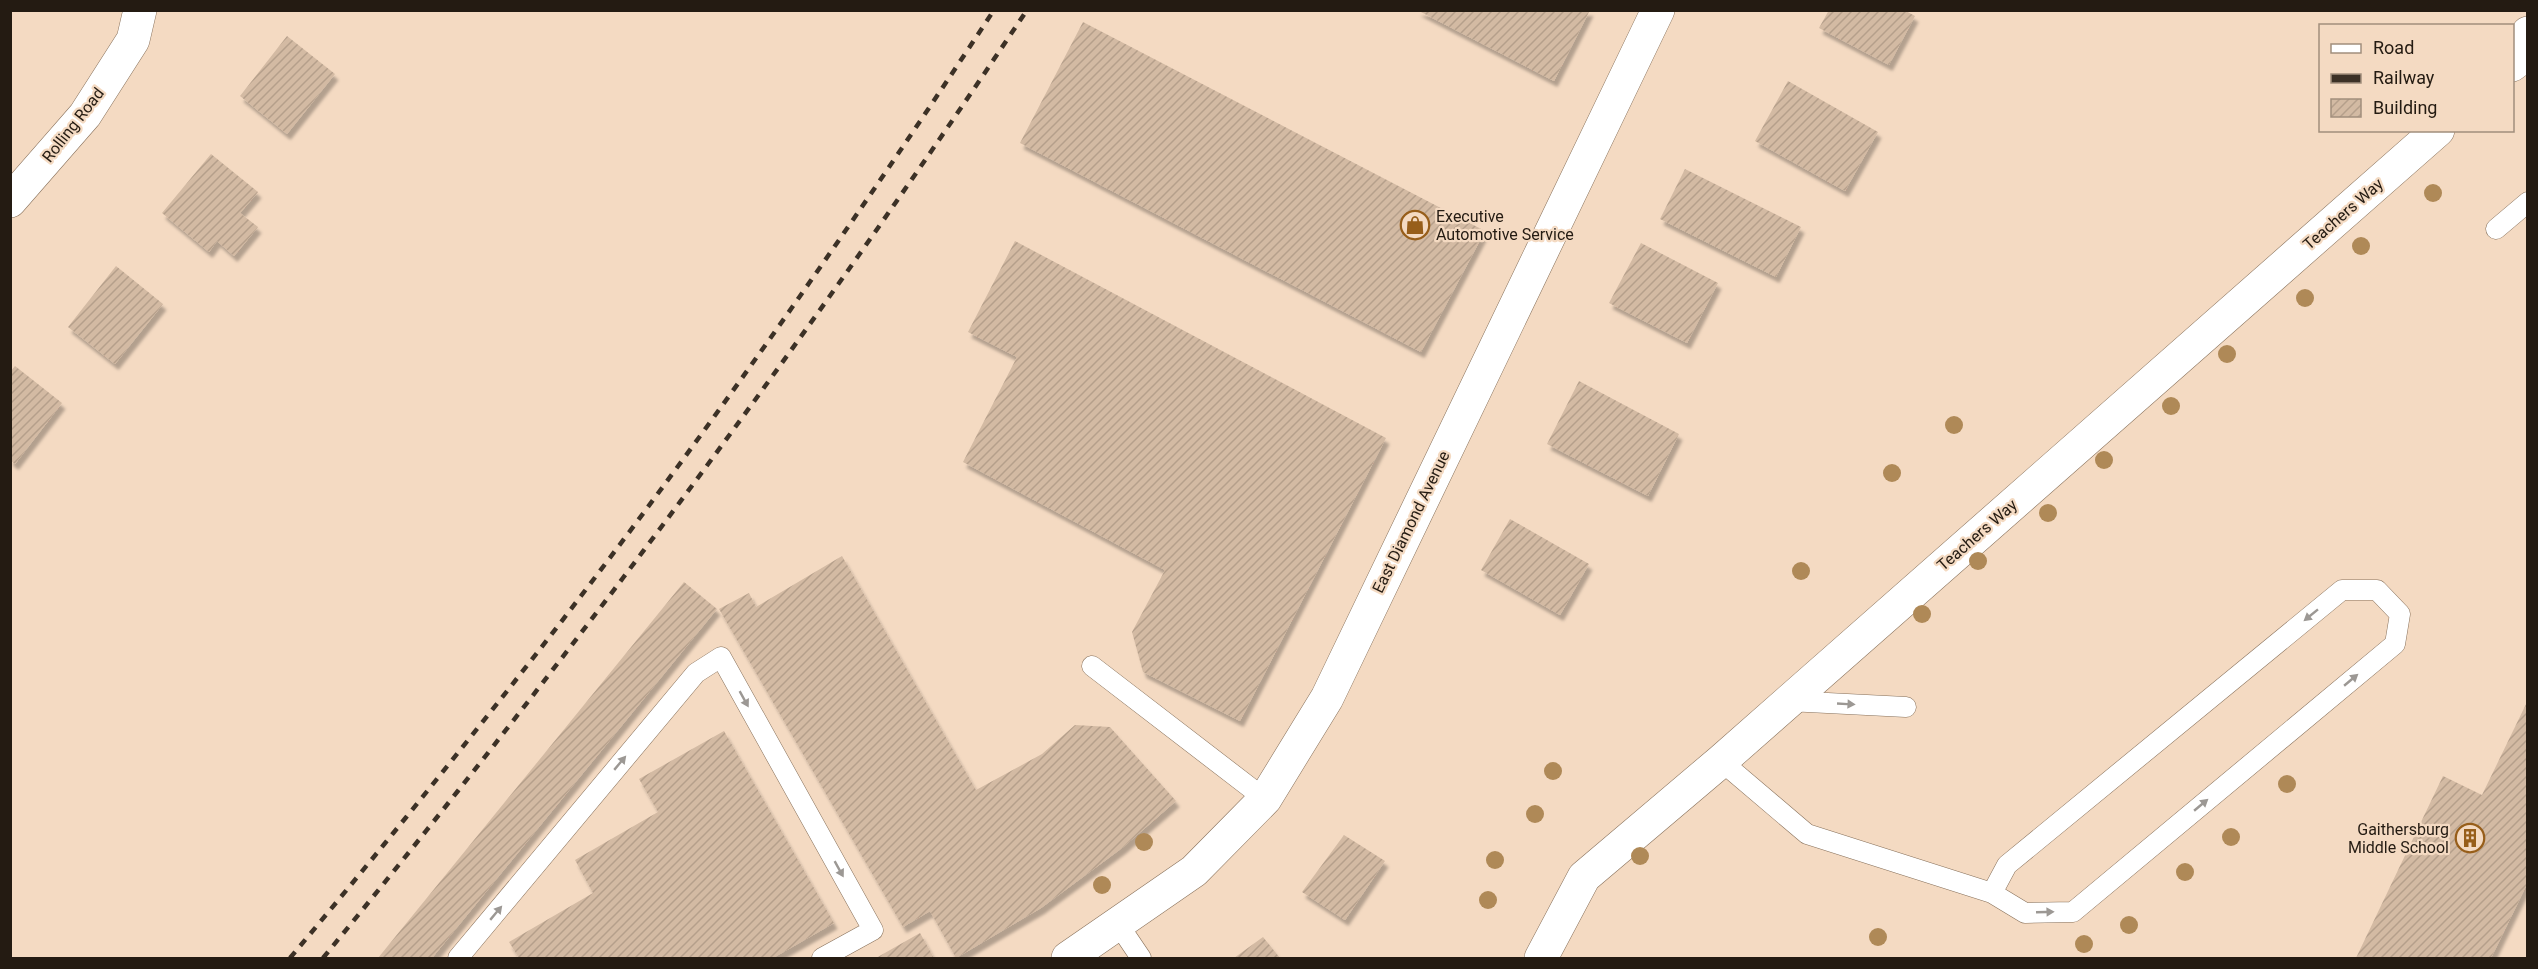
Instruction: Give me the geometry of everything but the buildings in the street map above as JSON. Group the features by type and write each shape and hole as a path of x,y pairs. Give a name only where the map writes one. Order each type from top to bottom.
{"street":[{"name":"Rolling Road","path":"10,201 86,115 133,40 140,10"},
{"name":"East Diamond Avenue","path":"1068,958 1194,871 1265,799 1327,698 1658,10"},
{"name":"Teachers Way","path":"1541,958 1584,877 1720,761 2436,132"}],"lane":[{"path":"2496,229 2528,202"},
{"path":"1720,761 1807,834 1992,893 2025,913 2073,912 2395,644 2400,614 2378,590 2342,591 2007,865 1992,893"},
{"path":"458,958 696,673 721,657 873,930 822,958"},
{"path":"1092,666 1265,799"},
{"path":"1788,701 1906,707"},
{"path":"1118,924 1141,958"}],"railway":[{"path":"290,958 487,717 609,559 778,327 888,169 994,10"},
{"path":"323,958 508,728 687,493 860,254 1027,10"}],"place":[{"name":"Executive Automotive Service","path":"1415,225"},
{"name":"Gaithersburg Middle School","path":"2470,838"}]}
